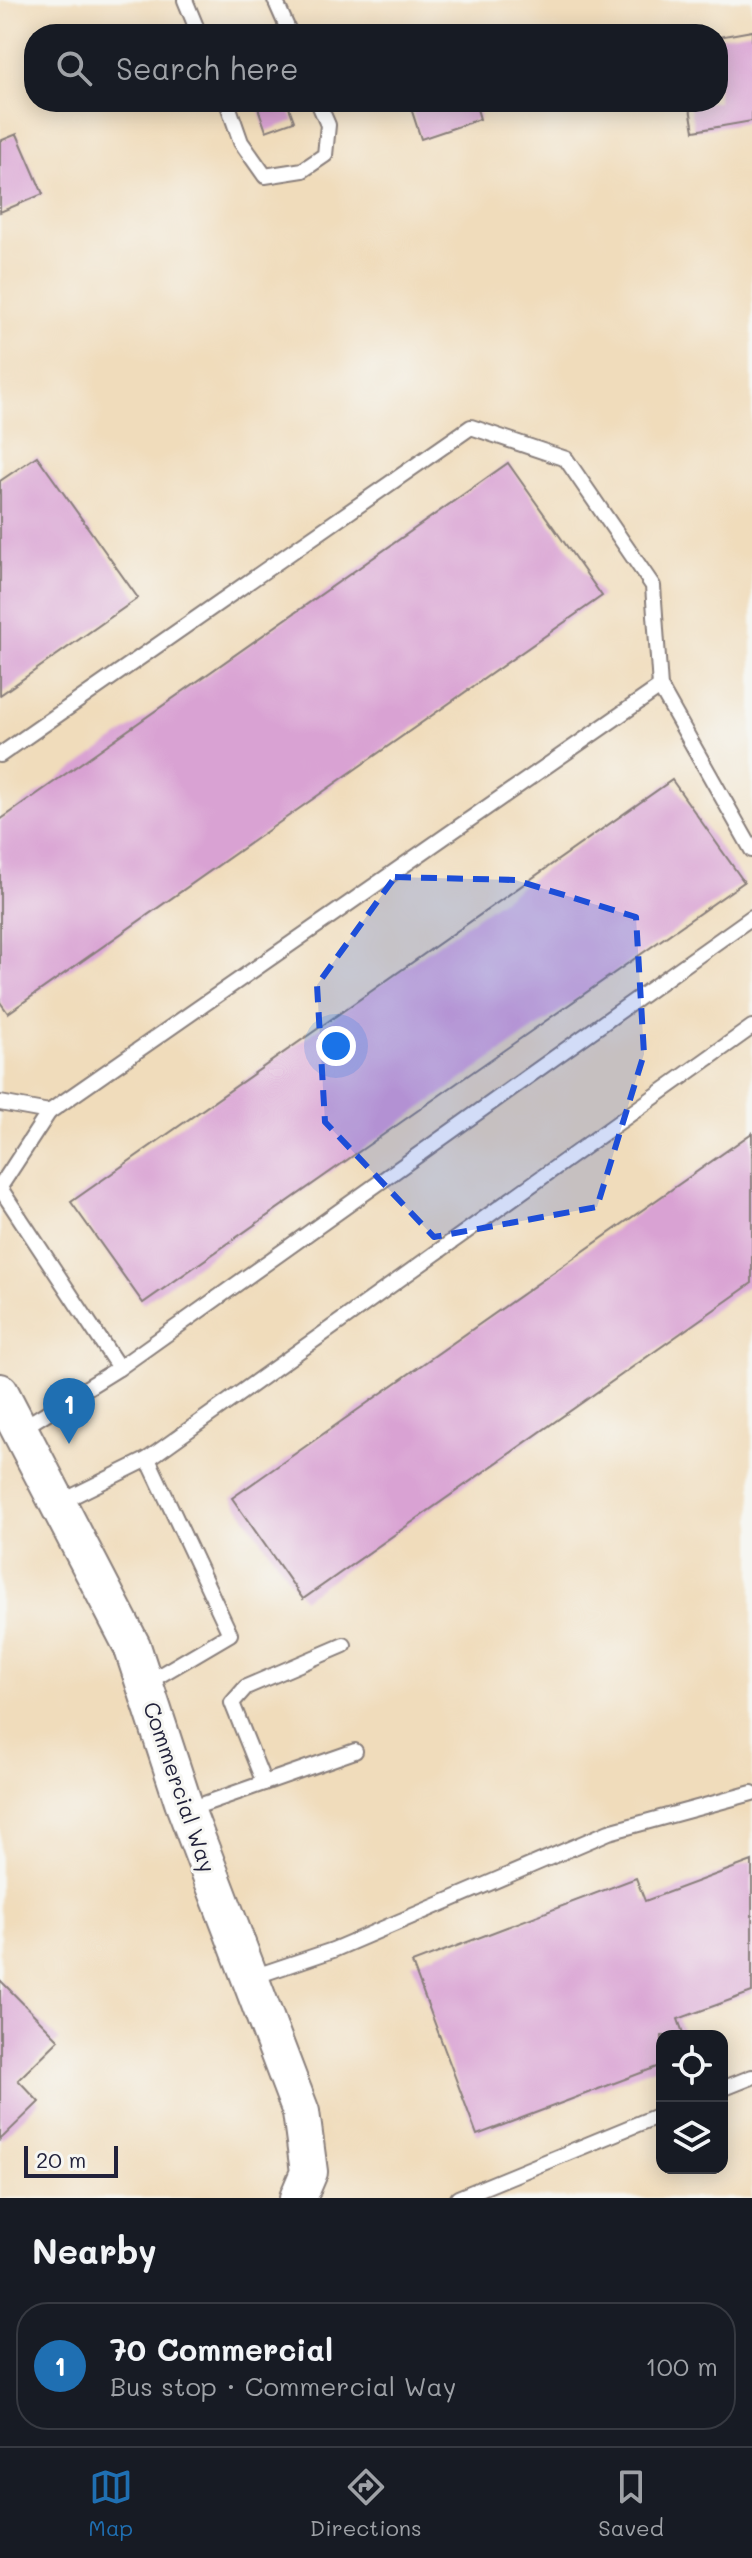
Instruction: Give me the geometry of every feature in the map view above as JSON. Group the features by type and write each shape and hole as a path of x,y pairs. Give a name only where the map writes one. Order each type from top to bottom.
{"street":[{"name":"Commercial Way","path":"0,1392 132,1646 186,1810 301,2112 309,2172 298,2198"}],"lane":[{"path":"185,0 195,24"},
{"path":"275,0 286,24"},
{"path":"230,112 241,142 265,176 303,170 325,155 328,125 322,112"},
{"path":"0,755 471,427 566,459 653,586 660,687 752,850"},
{"path":"119,1368 0,1187 49,1112 660,687"},
{"path":"19,1430 119,1368 752,917"},
{"path":"57,1504 148,1459 752,1027"},
{"path":"0,1103 49,1112"},
{"path":"145,1684 230,1634 148,1459"},
{"path":"264,1783 232,1703 246,1687 344,1645"},
{"path":"186,1810 355,1751"},
{"path":"250,1978 333,1950 609,1832 752,1793"},
{"path":"728,2087 752,2077"},
{"path":"458,2198 656,2116"}],"highlighted area":[{"path":"395,877 515,880 636,917 644,1054 597,1207 434,1237 325,1122 317,985"}],"building":[{"path":"752,31 752,121 694,131 691,112 728,112 728,35"},
{"path":"259,112 291,112 294,121 266,131"},
{"path":"412,112 478,112 480,119 421,139"},
{"path":"17,134 43,194 0,212 0,141"},
{"path":"37,456 138,598 0,695 0,481"},
{"path":"508,463 602,596 8,1013 0,1002 0,820"},
{"path":"672,780 744,882 143,1303 71,1202"},
{"path":"752,1133 752,1283 303,1599 232,1498"},
{"path":"752,1861 752,1992 678,2019 682,2030 656,2030 656,2067 477,2135 412,1963 636,1878 645,1901"},
{"path":"0,1980 59,2040 18,2080 39,2102 0,2140"}],"place":[{"name":"70 Commercial","path":"69,1444"}]}
